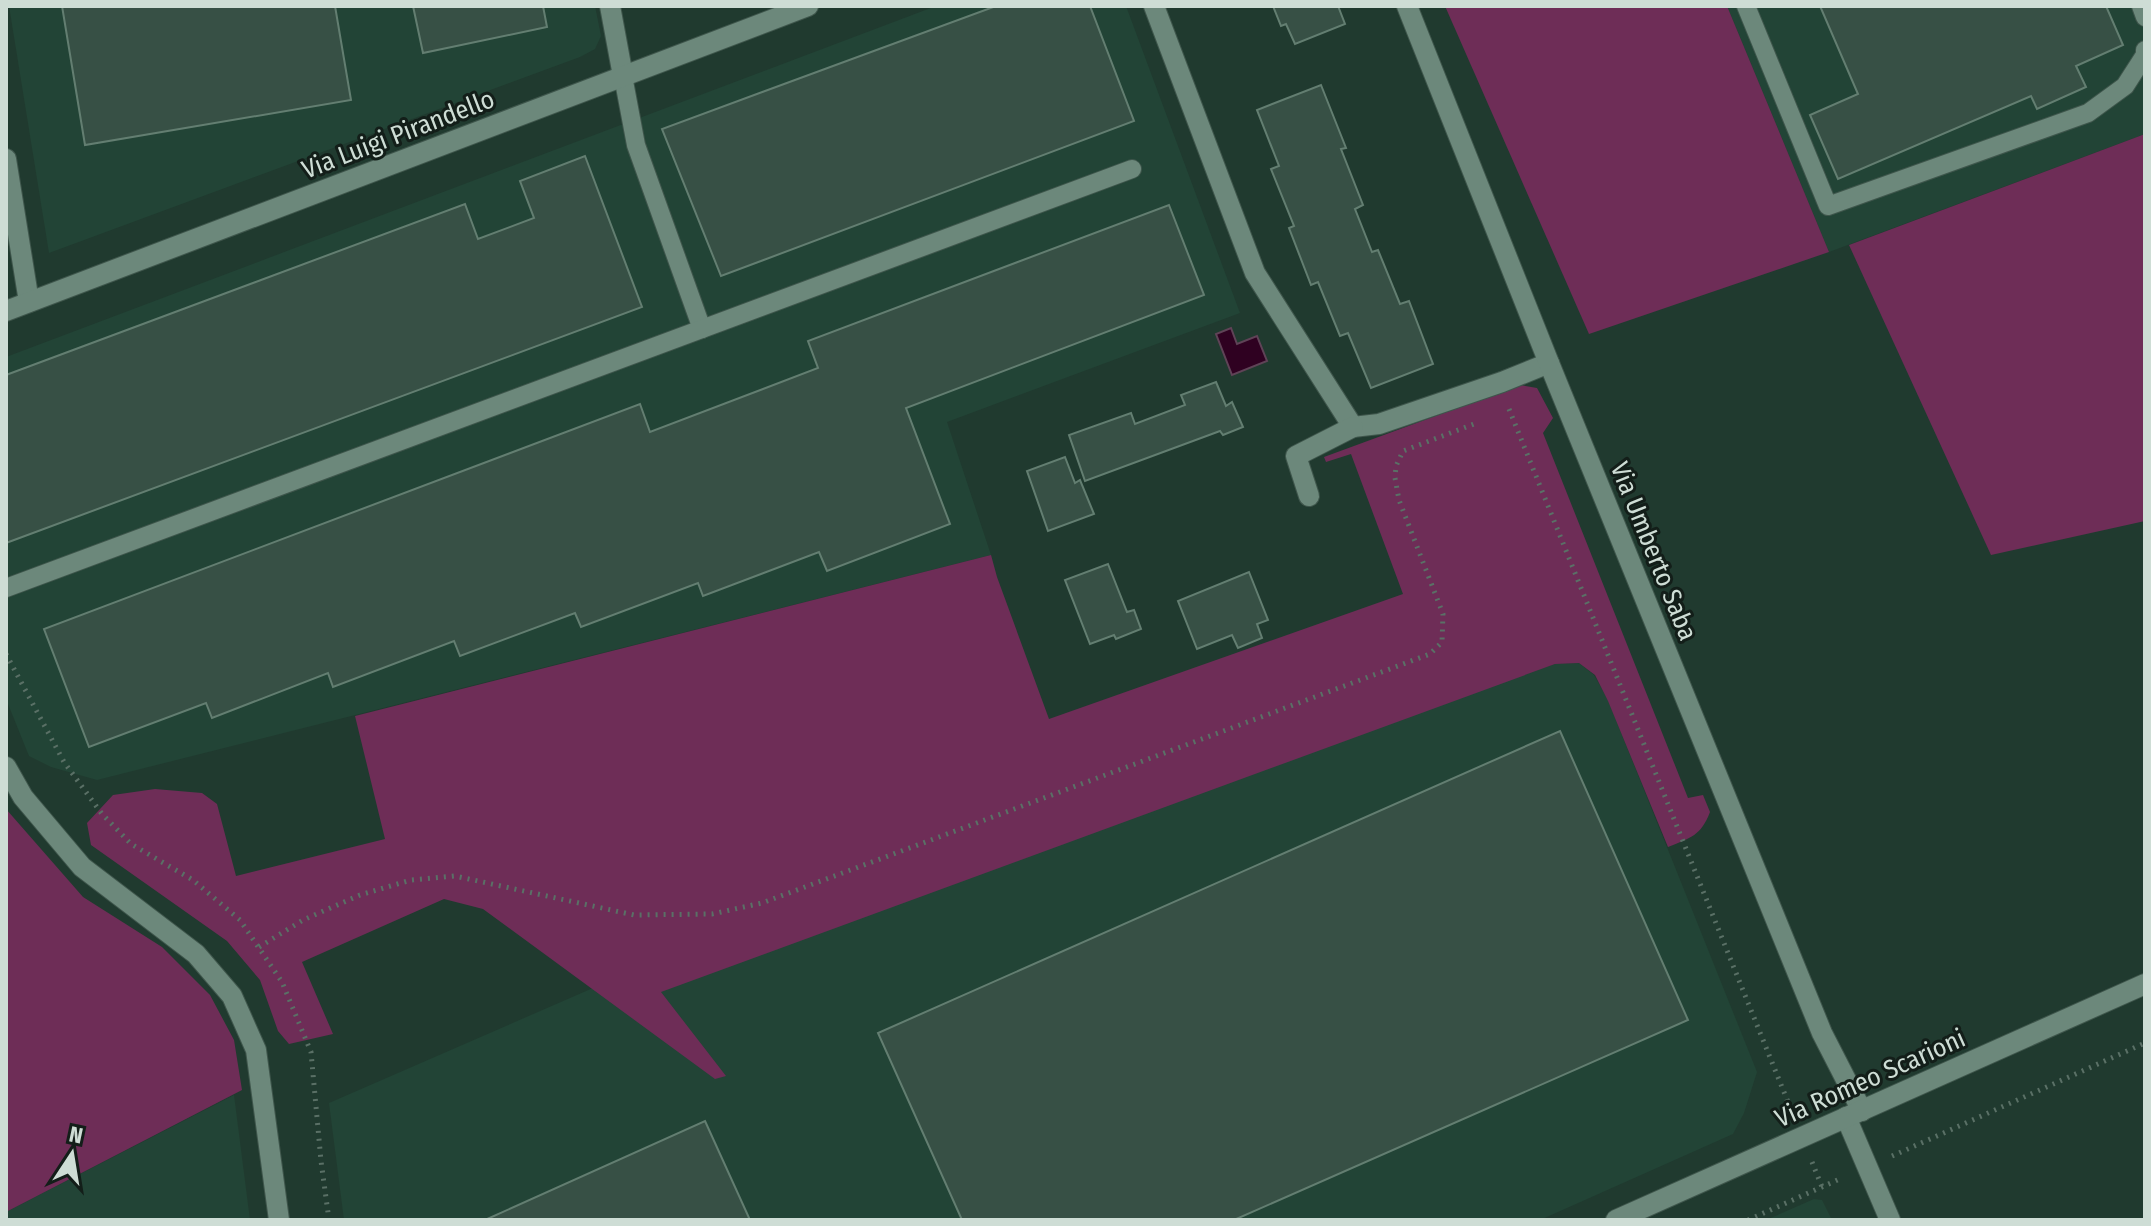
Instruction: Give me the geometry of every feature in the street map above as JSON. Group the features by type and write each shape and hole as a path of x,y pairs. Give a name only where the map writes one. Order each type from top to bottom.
{"street":[{"path":"610,6 623,76"},
{"name":"Via Luigi Pirandello","path":"6,311 808,6"},
{"path":"1154,6 1255,273 1353,427"},
{"name":"Via Umberto Saba","path":"1407,6 1822,1033 1854,1114 1868,1167 1890,1220"},
{"path":"6,159 29,302"},
{"path":"1309,496 1296,456 1353,427 1379,424 1549,363"},
{"path":"6,767 23,797 82,867 196,954 232,996 256,1050 279,1220"},
{"name":"Via Romeo Scarioni","path":"1616,1220 2145,984"}],"lane":[{"path":"1746,6 1828,206 2088,113 2125,86 2145,55 2145,50"},
{"path":"2141,6 2145,17"},
{"path":"623,76 636,145 702,329"},
{"path":"6,588 1132,169"}],"path":[{"path":"1502,382 1509,410 1822,1187"},
{"path":"1496,415 1561,391"},
{"path":"259,947 303,920 360,895 411,880 455,876 634,915 712,914 762,903 1430,654 1442,642 1443,614 1399,500 1396,466 1403,451 1483,420"},
{"path":"1748,1220 2145,1043"}],"shaded area":[{"path":"9,6 595,6 601,36 595,49 580,57 49,253"},
{"path":"936,6 1126,6 1240,313 947,422 991,555 97,780 51,767 29,756 6,699 6,357"},
{"path":"1445,6 1727,6 1829,252 1589,334"},
{"path":"1727,6 2145,6 2145,134 1829,252"},
{"path":"2145,134 2145,521 1991,555 1849,245"},
{"path":"1231,328 1237,344 1257,336 1267,361 1232,375 1216,334"},
{"path":"1520,385 1537,388 1553,418 1543,433 1688,798 1703,795 1710,812 1699,831 1668,847 1595,675 1579,663 1555,664 661,992 726,1076 715,1079 483,909 444,899 302,962 333,1034 289,1044 278,1031 260,980 227,941 91,845 87,823 113,795 155,789 202,793 217,804 236,876 385,839 355,716 991,555 1049,719 1403,594 1351,454 1326,462 1324,457"},
{"path":"1579,663 1594,675 1608,700 1757,1072 1744,1113 1733,1134 1540,1220 344,1220 329,1103 593,988 1555,664"},
{"path":"6,809 83,897 162,947 210,995 234,1040 242,1090 6,1212"},
{"path":"234,1095 250,1220 6,1220 6,1212"},
{"path":"1814,1199 1822,1200 1832,1220 1766,1220"}],"building":[{"path":"62,6 335,6 351,100 85,145"},
{"path":"413,6 543,6 547,27 423,53"},
{"path":"996,6 1090,6 1134,121 721,276 662,129"},
{"path":"1273,6 1338,6 1345,24 1295,44 1286,24 1281,26"},
{"path":"1820,6 2106,6 2123,45 2076,66 2086,87 2037,109 2031,96 1838,179 1810,115 1858,94"},
{"path":"1321,85 1346,148 1341,149 1363,205 1355,209 1372,252 1378,250 1400,304 1409,301 1433,364 1371,388 1348,333 1340,336 1318,282 1311,285 1289,228 1294,226 1271,169 1279,166 1257,110"},
{"path":"585,156 642,307 6,543 6,375 465,204 478,239 534,218 520,181"},
{"path":"1169,205 1204,295 906,408 950,524 827,571 819,552 703,596 698,583 581,627 575,613 460,656 454,641 333,687 328,673 212,718 206,703 89,747 44,629 640,404 650,432 818,368 808,341"},
{"path":"1216,382 1226,406 1232,402 1243,427 1223,435 1220,431 1085,481 1069,435 1131,413 1135,424 1185,405 1181,395"},
{"path":"1065,457 1075,483 1080,480 1094,514 1048,531 1027,471"},
{"path":"1108,564 1127,612 1134,610 1141,629 1116,639 1114,635 1090,644 1065,580"},
{"path":"1249,572 1268,620 1257,624 1262,638 1238,648 1232,635 1197,649 1178,601"},
{"path":"1560,731 1688,1020 1234,1220 962,1220 878,1033"},
{"path":"705,1121 750,1220 485,1220"}]}
